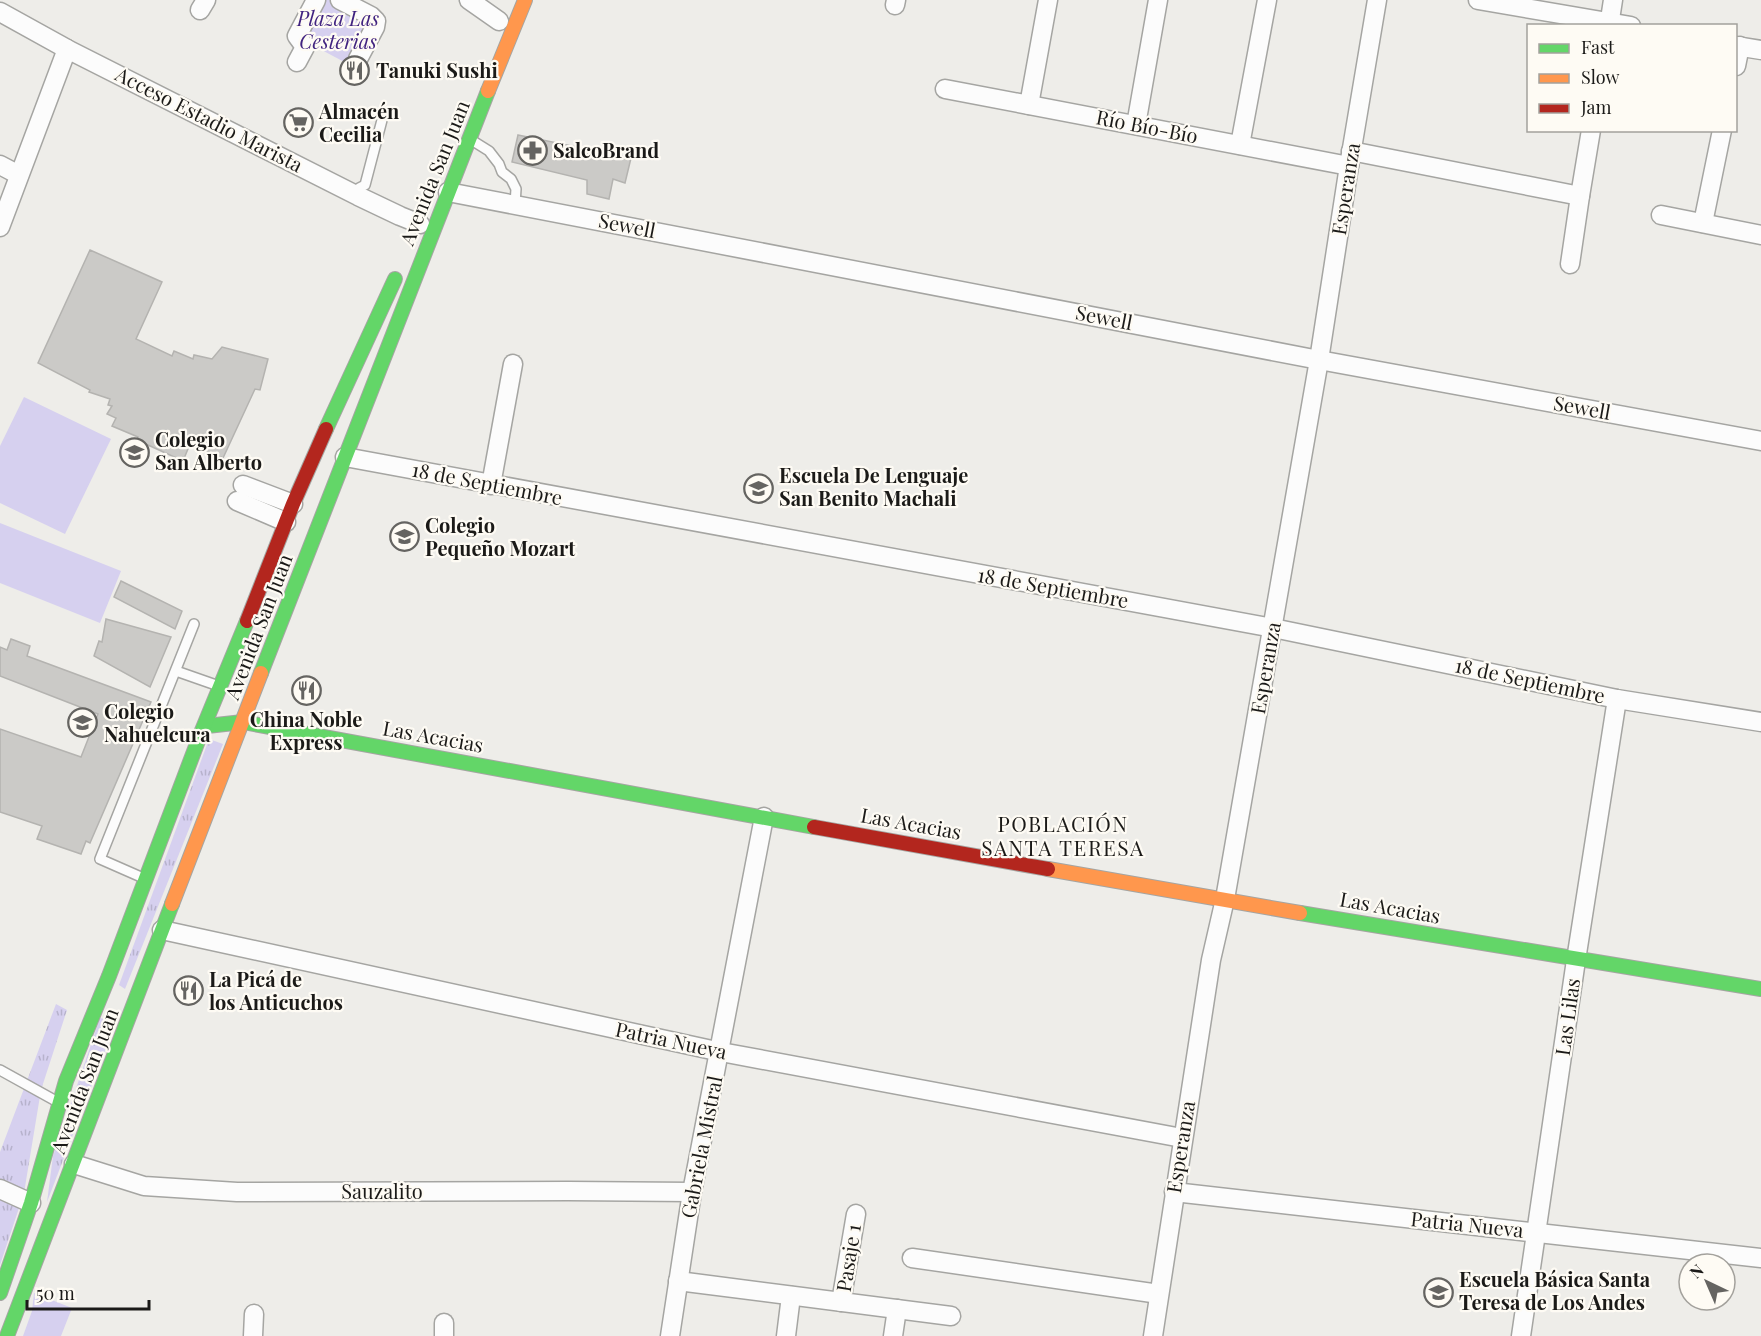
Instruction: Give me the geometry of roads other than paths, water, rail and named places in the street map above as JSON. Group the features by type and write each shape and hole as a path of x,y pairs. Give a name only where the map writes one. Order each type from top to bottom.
{"main road":[{"name":"Avenida San Juan","path":"7,1336 370,392 525,0"},
{"name":"Avenida San Juan","path":"0,1293 31,1203 59,1102 110,976 201,733 293,504 347,380 403,262"},
{"path":"347,380 360,382 370,392"},
{"name":"Las Acacias","path":"201,733 207,726 243,722 1225,899 1576,960 1761,989"},
{"path":"110,976 112,990 121,995 132,992 145,974"}],"street":[{"path":"297,62 305,47 297,36 316,0"},
{"path":"340,0 376,21 358,59"},
{"path":"469,0 499,21"},
{"path":"1029,105 1048,0"},
{"path":"1136,125 1158,0"},
{"path":"1240,145 1267,0"},
{"name":"Esperanza","path":"1153,1336 1211,960 1225,899 1273,628 1377,0"},
{"path":"1478,0 1609,23 1613,0"},
{"name":"Acceso Estadio Marista","path":"0,12 67,49 358,196 419,224"},
{"path":"1738,46 1761,50"},
{"path":"0,227 67,49"},
{"name":"Río Bío-Bío","path":"945,89 1240,145 1350,158 1580,195"},
{"path":"1570,264 1591,132"},
{"path":"1703,224 1722,132"},
{"path":"0,165 20,175"},
{"name":"Sewell","path":"448,192 1319,360 1761,441"},
{"path":"1661,215 1761,235"},
{"path":"491,485 513,364"},
{"name":"18 de Septiembre","path":"345,457 1273,628 1617,699 1761,722"},
{"path":"286,522 240,493 293,504"},
{"name":"Las Lilas","path":"1521,1336 1617,699"},
{"name":"Gabriela Mistral","path":"670,1336 693,1192 764,817"},
{"name":"Patria Nueva","path":"162,930 721,1052 1182,1138"},
{"name":"Sauzalito","path":"74,1164 144,1186 237,1192 693,1192"},
{"path":"0,1189 31,1203"},
{"name":"Patria Nueva","path":"1174,1192 1761,1258"},
{"name":"Pasaje 1","path":"842,1302 856,1214"},
{"path":"912,1258 1159,1294"},
{"path":"678,1281 951,1316"},
{"path":"786,1336 791,1296"},
{"path":"893,1336 897,1309"},
{"path":"253,1336 254,1314"},
{"path":"1153,1336 1159,1336"}],"lane":[{"path":"358,196 359,188 365,185 382,120"},
{"path":"470,138 489,152 499,164 502,172 511,179 516,189 515,204"},
{"path":"146,879 100,859 194,624"},
{"path":"176,671 221,687"},
{"path":"0,1070 59,1102"}],"place":[{"name":"Tanuki Sushi","path":"355,71"},
{"name":"Almacén Cecilia","path":"298,123"},
{"name":"SalcoBrand","path":"532,151"},
{"name":"Colegio San Alberto","path":"134,452"},
{"name":"Escuela De Lenguaje San Benito Machali","path":"758,488"},
{"name":"Colegio Pequeño Mozart","path":"404,537"},
{"name":"China Noble Express","path":"306,690"},
{"name":"Colegio Nahuelcura","path":"83,723"},
{"name":"La Picá de los Anticuchos","path":"188,991"},
{"name":"Escuela Básica Santa Teresa de Los Andes","path":"1438,1292"}],"district":[{"name":"POBLACIÓN SANTA TERESA","path":"1063,837"}],"park label":[{"name":"Plaza Las Cesterias","path":"338,30"}]}
